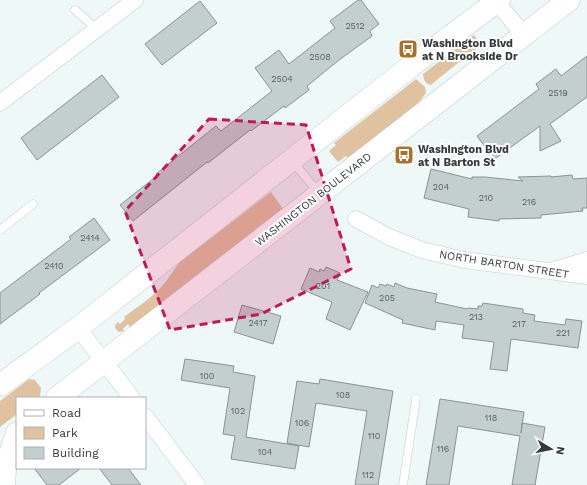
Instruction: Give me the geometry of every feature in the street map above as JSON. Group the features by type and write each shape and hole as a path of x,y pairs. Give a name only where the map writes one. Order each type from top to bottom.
{"main road":[{"path":"0,385 78,328 497,0"},
{"name":"WASHINGTON BOULEVARD","path":"58,397 569,0"},
{"path":"0,442 16,431"},
{"path":"4,485 5,469 16,436"}],"street":[{"path":"0,103 135,0"},
{"path":"497,0 524,35"},
{"name":"NORTH BARTON STREET","path":"356,219 389,237 422,250 464,260 587,276"},
{"path":"551,271 587,260"},
{"path":"78,328 131,397"},
{"path":"146,417 197,485"}],"lane":[{"path":"75,10 97,29"},
{"path":"291,160 319,194"},
{"path":"0,230 33,204"},
{"path":"403,485 416,399"}],"highlighted area":[{"path":"209,119 306,125 351,269 261,314 170,330 125,211"}],"green space":[{"path":"474,35 481,45 431,85 424,80 423,74"},
{"path":"416,79 425,87 426,93 417,105 348,158 346,156 338,162 329,151 336,145 334,143"},
{"path":"271,192 283,209 130,327 128,324 123,329 124,331 119,332 116,330 116,323 118,322 120,324 125,319 124,317 159,290 180,262"},
{"path":"29,379 35,380 41,388 40,397 16,397 16,415 0,427 0,401"}],"building":[{"path":"358,0 361,0 379,24 370,31 372,36 307,86 309,90 285,108 284,106 251,131 250,130 208,163 207,162 133,221 120,205 216,126 221,131 272,91 255,68 279,50 289,64 335,28 330,21"},
{"path":"200,1 217,23 162,65 145,44"},
{"path":"587,56 587,97 550,124 561,141 540,151 540,126 496,158 488,151 477,136 539,89 536,84 556,69 561,76"},
{"path":"102,75 119,97 37,160 21,138"},
{"path":"431,169 472,179 472,177 485,177 523,181 518,177 551,177 572,175 573,179 587,178 587,208 582,208 583,211 541,215 541,218 499,219 499,221 468,217 469,209 424,198"},
{"path":"94,218 110,240 0,324 0,293 71,239 69,237"},
{"path":"326,267 340,273 337,280 368,292 350,330 326,319 332,302 301,289 310,268 319,272 320,269 324,271"},
{"path":"395,283 407,288 437,294 435,302 467,309 478,309 478,306 482,306 483,303 523,309 523,313 535,315 534,321 565,325 566,319 582,321 578,348 511,339 507,371 490,369 494,342 462,338 464,325 436,321 435,330 402,323 403,320 365,303 372,285 378,288 380,284 386,286 387,284 394,287"},
{"path":"242,305 281,316 273,344 234,332"},
{"path":"185,359 234,366 233,372 255,376 246,437 299,446 295,469 231,459 235,436 223,434 230,388 181,380"},
{"path":"320,379 393,391 378,485 355,485 367,411 316,403 309,447 287,443 297,381 319,384"},
{"path":"440,399 524,412 522,423 545,427 535,485 512,485 520,436 458,426 449,485 426,485"},
{"path":"35,469 80,469 59,485 47,485"},
{"path":"100,469 129,469 141,485 112,485"}],"place":[{"name":"Washington Blvd at N Brookside Dr","path":"408,49"},
{"name":"Washington Blvd at N Barton St","path":"404,155"}]}
